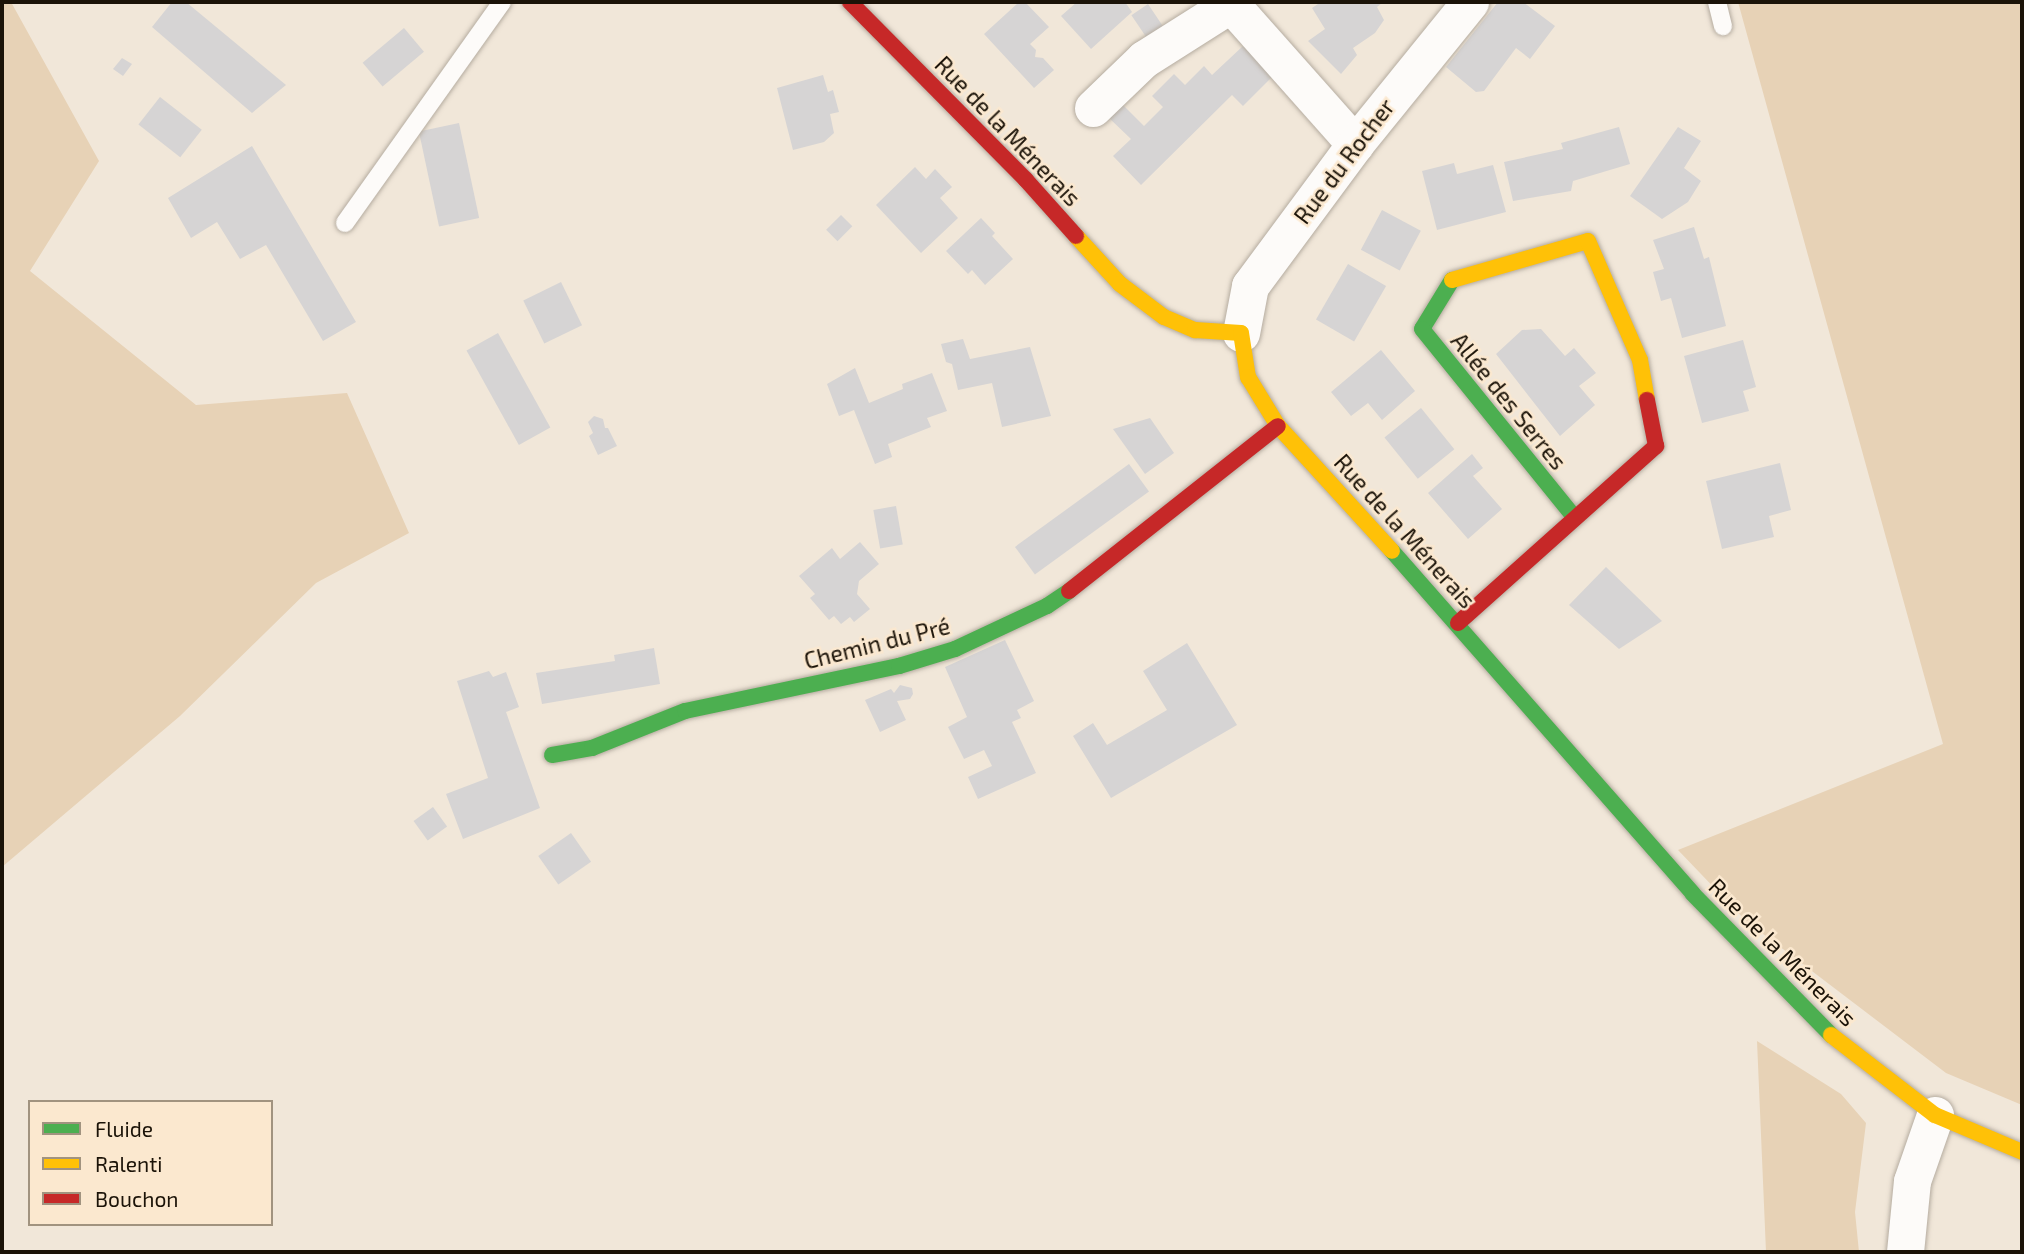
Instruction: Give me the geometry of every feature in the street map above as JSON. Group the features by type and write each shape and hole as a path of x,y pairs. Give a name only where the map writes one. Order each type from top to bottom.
{"street":[{"name":"Rue de la Ménerais","path":"849,2 1026,180 1120,284 1164,317 1195,330 1241,333 1248,377 1278,426 1458,622 1702,903 1833,1037 1935,1115 2022,1153"},
{"name":"Rue du Rocher","path":"1241,333 1250,286 1355,144 1470,2"},
{"path":"1093,108 1144,59 1230,3 1355,144"},
{"name":"Allée des Serres","path":"1458,622 1575,518 1656,446 1640,360 1588,240 1450,280 1423,329 1575,518"},
{"name":"Chemin du Pré","path":"552,755 592,748 685,711 899,666 955,649 1047,606 1082,583 1278,426"},
{"path":"1905,1252 1912,1181 1935,1115"}],"lane":[{"path":"345,223 502,2"},
{"path":"1717,2 1723,26"}],"shaded area":[{"path":"2,2 11,2 99,161 30,271 196,405 347,393 409,533 316,583 180,716 2,867"},
{"path":"1738,2 2022,2 2022,1105 1946,1073 1746,921 1678,850 1943,744"},
{"path":"1757,1041 1841,1094 1866,1123 1855,1212 1859,1252 1766,1252"}],"building":[{"path":"172,2 186,2 286,85 252,113 152,27"},
{"path":"1019,2 1025,2 1049,27 1030,44 1036,50 1035,57 1043,58 1054,70 1034,88 984,34"},
{"path":"1077,2 1125,2 1132,12 1091,49 1061,16"},
{"path":"1321,2 1382,3 1377,7 1384,20 1375,33 1353,48 1357,55 1341,74 1308,41 1325,29 1312,8"},
{"path":"1498,2 1523,2 1555,26 1530,59 1516,48 1484,91 1476,92 1446,67"},
{"path":"1148,4 1163,26 1147,38 1131,15"},
{"path":"404,28 424,52 383,86 363,63"},
{"path":"1243,46 1273,76 1243,106 1232,95 1141,185 1113,156 1131,139 1108,117 1122,104 1144,126 1163,107 1152,96 1174,74 1185,85 1204,66 1212,75"},
{"path":"122,58 132,64 123,76 113,69"},
{"path":"823,75 828,92 833,90 839,112 830,114 834,133 824,142 793,150 777,88"},
{"path":"160,97 202,130 180,157 138,125"},
{"path":"459,123 479,218 439,226 419,132"},
{"path":"1619,127 1630,164 1573,181 1571,191 1513,201 1504,162 1563,149 1561,143"},
{"path":"1678,127 1701,141 1684,168 1701,181 1688,202 1662,219 1630,196"},
{"path":"252,146 356,322 323,341 266,245 240,259 217,222 191,238 168,198"},
{"path":"1454,163 1457,174 1493,165 1506,212 1437,230 1422,171"},
{"path":"915,167 926,179 935,169 952,187 940,198 958,218 921,253 876,205"},
{"path":"1382,210 1421,231 1400,270 1361,250"},
{"path":"841,215 852,226 837,241 826,230"},
{"path":"981,218 995,233 992,236 1013,259 985,285 972,270 968,274 946,251"},
{"path":"1694,227 1704,259 1709,257 1726,326 1682,338 1671,298 1661,301 1653,272 1664,269 1653,240"},
{"path":"1348,264 1386,286 1354,341 1316,319"},
{"path":"561,282 582,325 544,344 523,300"},
{"path":"1541,329 1565,356 1574,348 1596,373 1579,386 1595,405 1560,436 1496,354 1522,330"},
{"path":"498,333 550,427 519,445 467,350"},
{"path":"963,339 970,359 1030,347 1051,416 1002,427 992,383 958,390 952,364 946,362 941,344"},
{"path":"1743,340 1756,387 1743,391 1749,411 1702,423 1684,356"},
{"path":"1381,350 1415,391 1382,420 1368,403 1351,416 1331,392"},
{"path":"855,368 869,403 903,389 902,384 932,373 947,411 927,418 931,427 888,444 892,457 875,464 854,410 839,416 827,384"},
{"path":"1421,408 1454,449 1418,479 1384,438"},
{"path":"594,416 603,419 605,428 608,428 617,446 598,455 589,436 593,433 588,422"},
{"path":"1150,418 1174,453 1145,474 1113,429"},
{"path":"1472,454 1483,468 1473,476 1502,509 1468,539 1428,493"},
{"path":"1780,463 1791,510 1769,516 1774,537 1722,549 1706,481"},
{"path":"1129,464 1149,492 1035,574 1015,547"},
{"path":"896,506 903,544 880,548 873,510"},
{"path":"860,542 879,564 859,581 857,594 870,609 854,622 850,617 841,624 834,616 829,620 810,598 815,594 799,576 832,548 840,559"},
{"path":"1606,567 1662,621 1619,649 1569,605"},
{"path":"1005,640 1034,701 1017,710 1021,718 1012,722 1036,773 978,799 968,777 992,766 984,750 964,759 948,727 967,717 945,667"},
{"path":"1187,643 1237,725 1111,798 1073,736 1093,723 1107,745 1167,710 1143,671"},
{"path":"654,648 660,684 542,704 536,673 615,661 614,655"},
{"path":"489,671 493,677 506,672 519,707 506,712 540,808 463,839 446,794 488,778 457,681"},
{"path":"900,685 912,688 910,699 897,701 906,720 880,732 865,700 891,689 894,693"},
{"path":"433,807 447,826 428,841 414,821"},
{"path":"571,833 591,862 558,885 538,856"}],"traffic: fast":[{"path":"1452,280 1422,329 1575,518"},
{"path":"1392,551 1693,894 1831,1035"},
{"path":"552,755 592,748 685,711 899,666 955,649 1047,606 1069,591"}],"traffic: slow":[{"path":"1076,236 1120,284 1164,317 1195,330 1241,333 1248,377 1278,426 1392,551"},
{"path":"1452,280 1588,241 1640,360 1647,400"},
{"path":"1831,1035 1935,1115 2022,1152"}],"traffic: jam":[{"path":"850,2 1026,180 1076,236"},
{"path":"1458,623 1656,446 1647,400"},
{"path":"1069,591 1278,426"}]}
